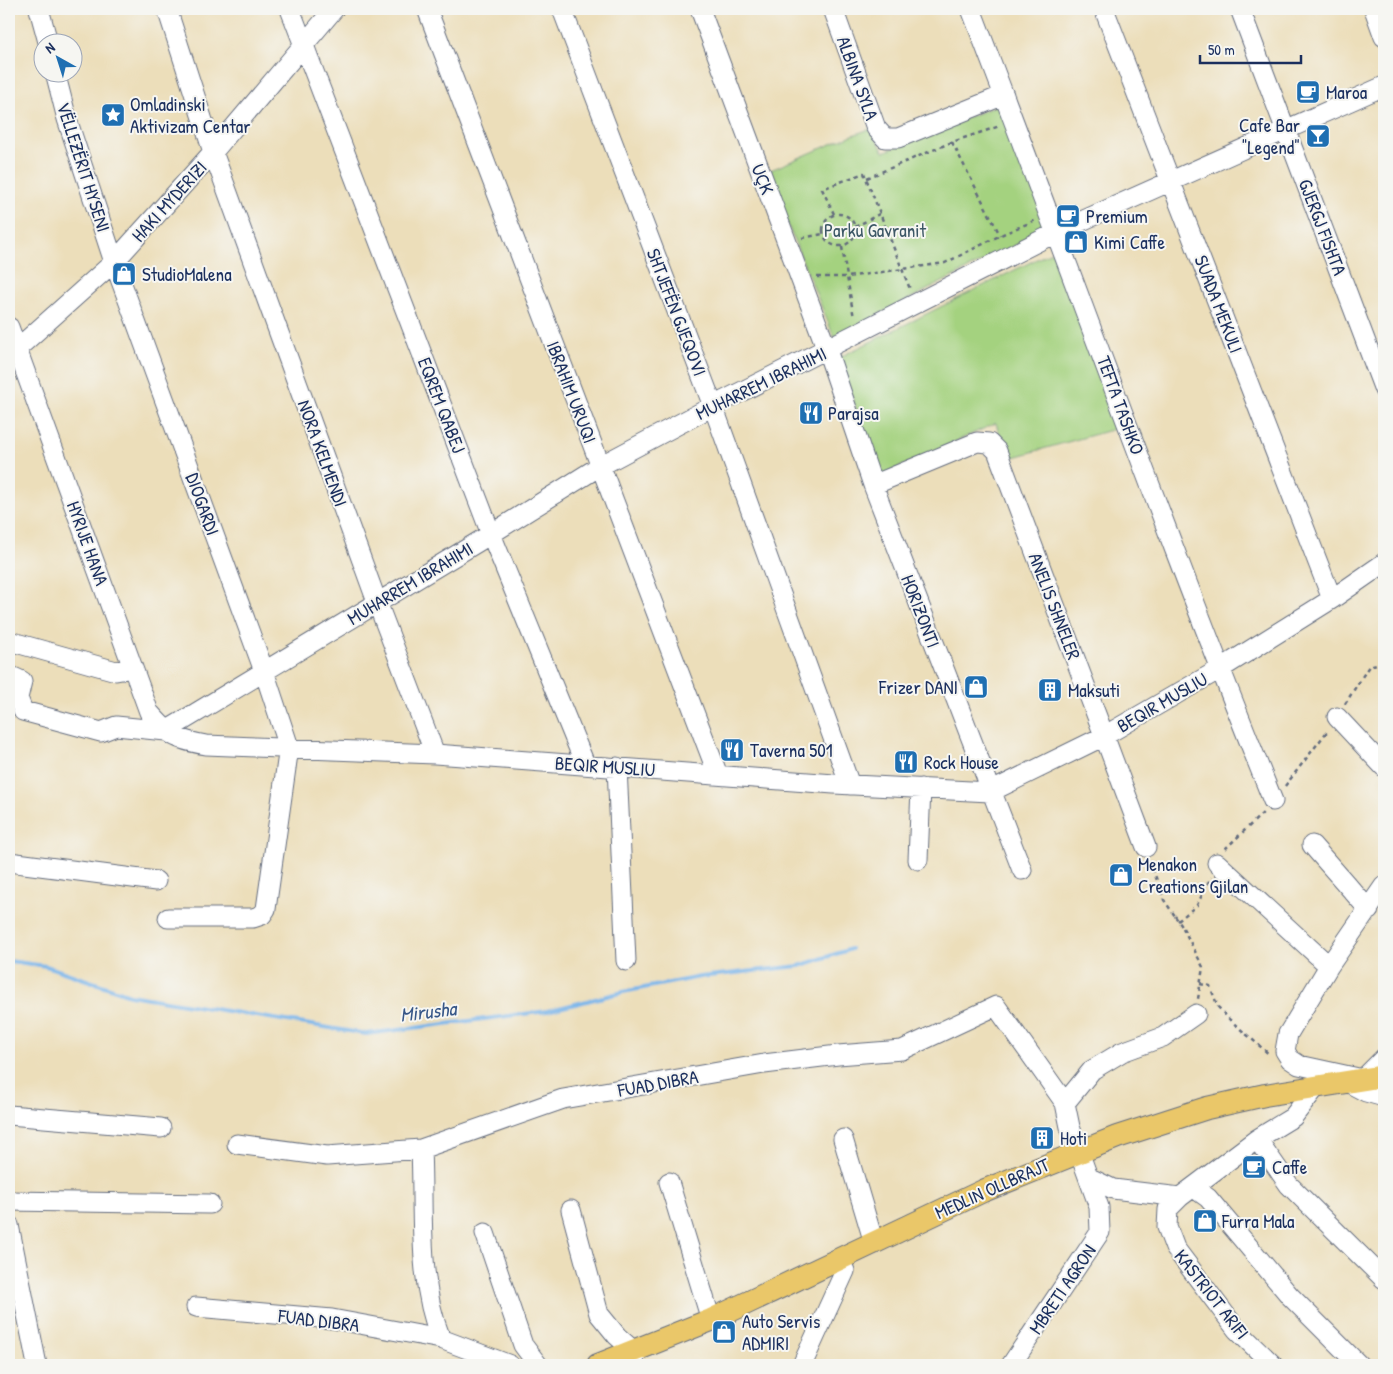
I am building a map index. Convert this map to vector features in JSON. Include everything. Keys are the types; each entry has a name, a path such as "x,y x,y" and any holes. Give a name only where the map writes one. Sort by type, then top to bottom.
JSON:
{"main road":[{"name":"MEDLIN OLLBRAJT","path":"598,1365 634,1359 711,1320 840,1261 982,1191 1079,1152 1207,1108 1370,1076"}],"street":[{"path":"39,9 45,32"},
{"name":"NORA KELMENDI","path":"167,9 180,56 214,152 377,602 435,754"},
{"name":"EQREM QABEJ","path":"290,9 491,534 585,764"},
{"name":"HAKI MYDERIZI","path":"13,353 114,262 214,152 334,9"},
{"name":"IBRAHIM URUQI","path":"428,9 718,775"},
{"name":"SHTJEFËN GJEQOVI","path":"562,9 713,406 850,785"},
{"name":"UÇK","path":"700,9 827,350"},
{"name":"ALBINA SYLA","path":"833,9 876,128 885,138 898,138 1004,95"},
{"name":"TEFTA TASHKO","path":"971,9 1057,232 1220,669 1273,801"},
{"name":"SUADA MEKULI","path":"1104,9 1332,599"},
{"name":"GJERGJ FISHTA","path":"1240,9 1384,390"},
{"path":"1374,9 1384,37"},
{"name":"VËLLEZËRIT HYSENI","path":"58,82 67,120 114,262"},
{"name":"MUHARREM IBRAHIMI","path":"166,731 600,466 713,406 1057,232 1384,86"},
{"name":"DIOGARDI","path":"114,262 264,671 289,747"},
{"name":"HYRIJE HANA","path":"9,327 13,353 149,712 166,731"},
{"name":"HORIZONTI","path":"827,350 873,485 990,792 1022,870"},
{"name":"ANELIS SHNELER","path":"873,485 977,442 989,443 997,450 1146,847"},
{"name":"BEQIR MUSLIU","path":"166,731 177,739 206,745 435,754 850,785 990,792 1104,736 1220,669 1332,599 1384,563"},
{"path":"9,641 116,671 133,668"},
{"path":"9,675 22,681 18,704 23,711 101,732 116,726 166,731"},
{"path":"1337,717 1384,767"},
{"path":"168,918 253,918 262,915 266,909 289,747"},
{"path":"617,767 626,961"},
{"path":"918,860 921,788"},
{"path":"1312,845 1368,910"},
{"path":"9,862 156,881"},
{"path":"1217,864 1329,966"},
{"path":"1370,1076 1299,1064 1290,1059 1285,1051 1288,1034 1329,966 1384,886"},
{"name":"FUAD DIBRA","path":"237,1144 327,1156 421,1149 563,1099 764,1064 902,1050 996,1006 1065,1103"},
{"path":"1065,1103 1092,1070 1122,1052 1163,1036 1196,1014"},
{"path":"1384,1058 1370,1076 1366,1092 1384,1097"},
{"name":"KASTRIOT ARIFI","path":"1273,1365 1237,1330 1175,1248 1167,1227 1168,1209 1187,1192 1257,1140 1293,1117 1316,1087"},
{"name":"MBRETI AGRON","path":"1011,1365 1100,1232 1099,1207 1070,1127 1065,1103"},
{"path":"9,1115 161,1128"},
{"path":"843,1139 874,1243"},
{"path":"1257,1140 1289,1185 1384,1279"},
{"path":"421,1149 423,1251 433,1319 441,1339"},
{"path":"1090,1178 1113,1188 1187,1192 1208,1198 1290,1296 1359,1365"},
{"path":"669,1182 711,1320"},
{"path":"9,1201 210,1204"},
{"path":"571,1210 599,1314 634,1359"},
{"path":"9,1225 37,1365"},
{"path":"485,1233 523,1345 538,1365"},
{"path":"802,1365 845,1271 840,1261"},
{"name":"FUAD DIBRA","path":"196,1307 332,1319 441,1339 510,1365"}],"path":[{"path":"866,178 952,142 1014,122"},
{"path":"952,142 1000,235"},
{"path":"834,214 822,189 864,174 916,304"},
{"path":"834,214 845,214 850,217 855,226 856,232 851,242 842,247 832,245 823,234 824,224 834,214"},
{"path":"855,226 880,214"},
{"path":"810,277 847,276 945,263 1000,235 1050,214"},
{"path":"794,239 823,234"},
{"path":"842,247 857,334"},
{"path":"1146,847 1164,900 1183,928 1203,967 1200,984 1210,986 1218,1007 1279,1063 1285,1051"}],"green space":[{"name":"Parku Gavranit","path":"1000,104 1049,228 834,337 766,172 870,129 884,152"},
{"path":"1055,250 1118,428 1007,459 996,423 880,476 838,358"}],"waterway":[{"name":"Mirusha","path":"9,961 46,966 130,995 366,1034 547,1011 623,992 700,977 799,966 851,949"}],"place":[{"name":"Maroa","path":"1308,92"},
{"name":"Omladinski Aktivizam Centar","path":"113,115"},
{"name":"Cafe Bar \"Legend\"","path":"1318,136"},
{"name":"Premium","path":"1068,216"},
{"name":"Kimi Caffe","path":"1076,242"},
{"name":"StudioMalena","path":"124,274"},
{"name":"Parajsa","path":"811,413"},
{"name":"Frizer DANI","path":"976,687"},
{"name":"Maksuti","path":"1050,690"},
{"name":"Taverna 501","path":"732,750"},
{"name":"Rock House","path":"906,762"},
{"name":"Menakon Creations Gjilan","path":"1121,875"},
{"name":"Hoti","path":"1042,1138"},
{"name":"Caffe","path":"1254,1167"},
{"name":"Furra Mala","path":"1205,1221"},
{"name":"Auto Servis ADMIRI","path":"724,1332"}]}
